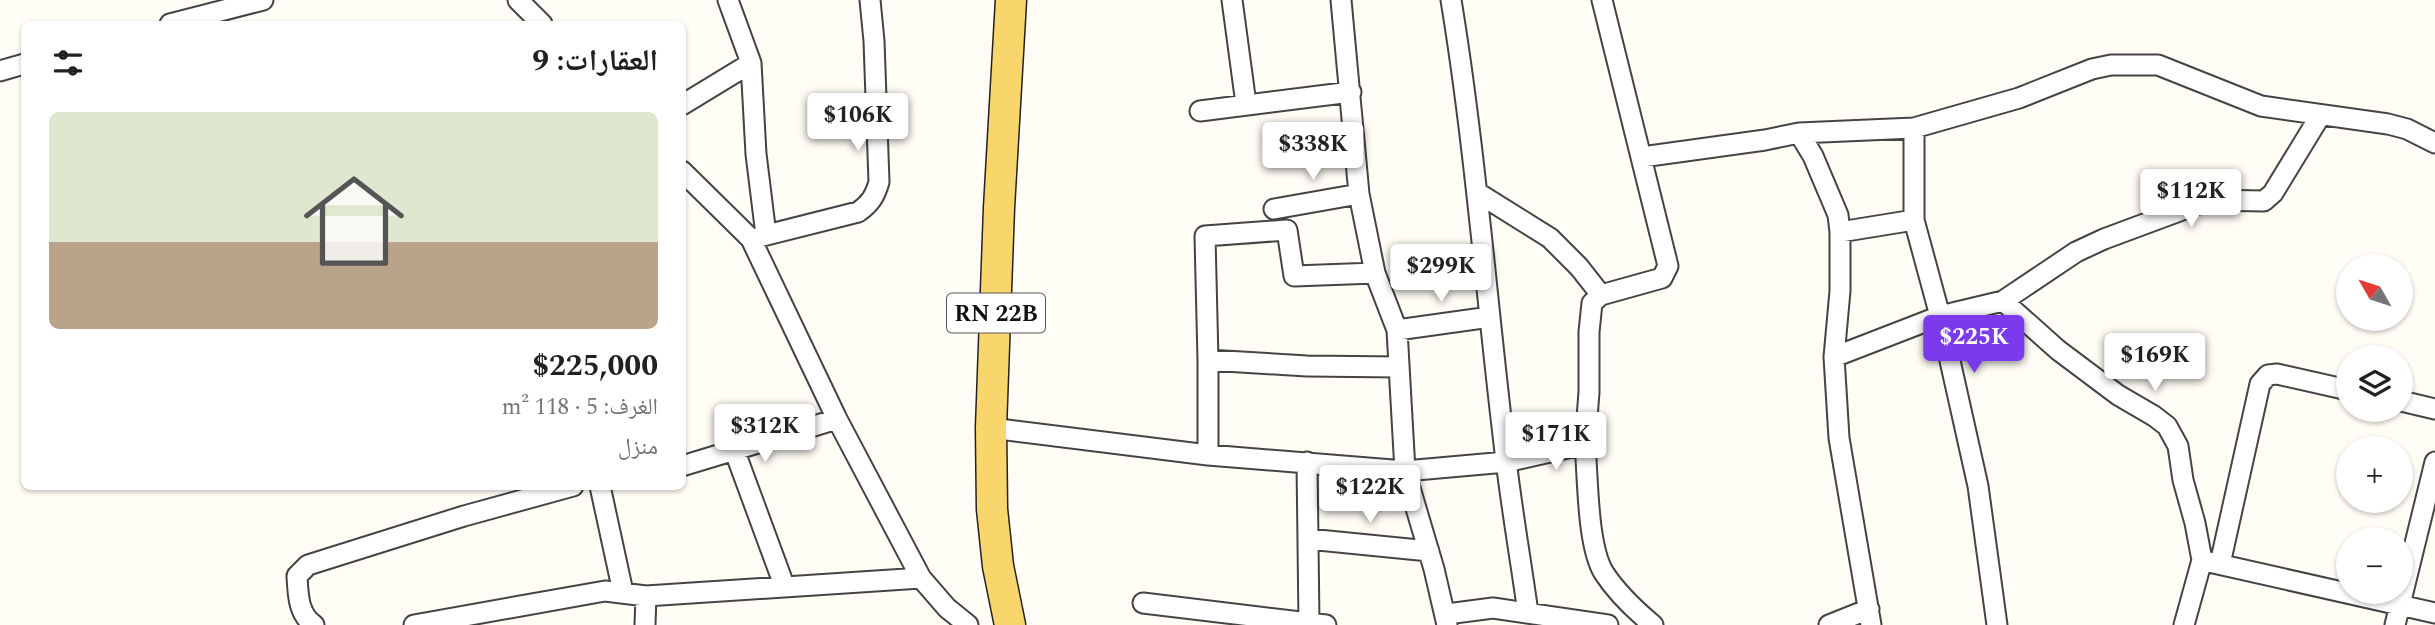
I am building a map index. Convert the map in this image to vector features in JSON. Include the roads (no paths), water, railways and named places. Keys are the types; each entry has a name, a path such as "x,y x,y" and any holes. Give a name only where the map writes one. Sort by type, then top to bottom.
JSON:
{"main road":[{"name":"RN 22B","path":"1010,625 998,566 992,509 990,428 1011,0"}],"street":[{"path":"182,21 263,0"},
{"path":"518,0 539,21"},
{"path":"728,0 751,63 759,237 837,419 921,578 947,608 968,625"},
{"path":"759,237 858,212 869,205 876,195 879,169 870,0"},
{"path":"1232,0 1246,103"},
{"path":"1341,0 1359,194 1375,274 1397,330 1405,471 1447,620 1493,608 1608,625"},
{"path":"1451,0 1460,46 1460,74 1478,192 1506,462 1528,613"},
{"path":"1602,0 1668,271 1662,278 1601,295 1591,307 1586,444 1596,555 1605,574 1635,610 1653,625"},
{"path":"686,103 751,63"},
{"path":"0,71 21,65"},
{"path":"1642,157 1799,133 1914,128 2019,98 2092,69 2122,65 2158,65 2261,106 2388,124 2407,129 2435,143"},
{"path":"1200,111 1246,103 1350,92"},
{"path":"1834,357 1940,316 1984,308 2003,301 2076,252 2209,200 2264,201 2273,193 2320,116"},
{"path":"1914,128 1914,220 1940,316 1978,486 1997,625"},
{"path":"1799,133 1826,183 1838,215 1840,291 1834,357 1839,438 1870,617 1829,625"},
{"path":"686,174 759,237"},
{"path":"1478,192 1550,238 1579,267 1601,295"},
{"path":"1274,209 1359,194"},
{"path":"1840,232 1914,220"},
{"path":"1208,455 1205,236 1287,230 1294,276 1375,274"},
{"path":"2003,301 2078,366 2167,426 2178,446 2183,481 2195,523 2211,562"},
{"path":"1397,330 1490,317"},
{"path":"1208,360 1307,366 1399,367"},
{"path":"2184,625 2197,582 2211,562 2260,384 2267,375 2277,374 2336,387"},
{"path":"2413,404 2435,409"},
{"path":"686,465 837,419"},
{"path":"990,428 1208,455 1405,471 1506,462 1586,444"},
{"path":"735,452 784,585"},
{"path":"1143,603 1305,623 1307,462"},
{"path":"2395,625 2435,462"},
{"path":"314,625 303,615 298,593 297,576 308,565 464,516 558,490"},
{"path":"601,490 623,592"},
{"path":"1308,539 1429,551"},
{"path":"2211,562 2435,613"},
{"path":"414,625 604,591 646,596 921,578"},
{"path":"645,625 646,596"}]}
